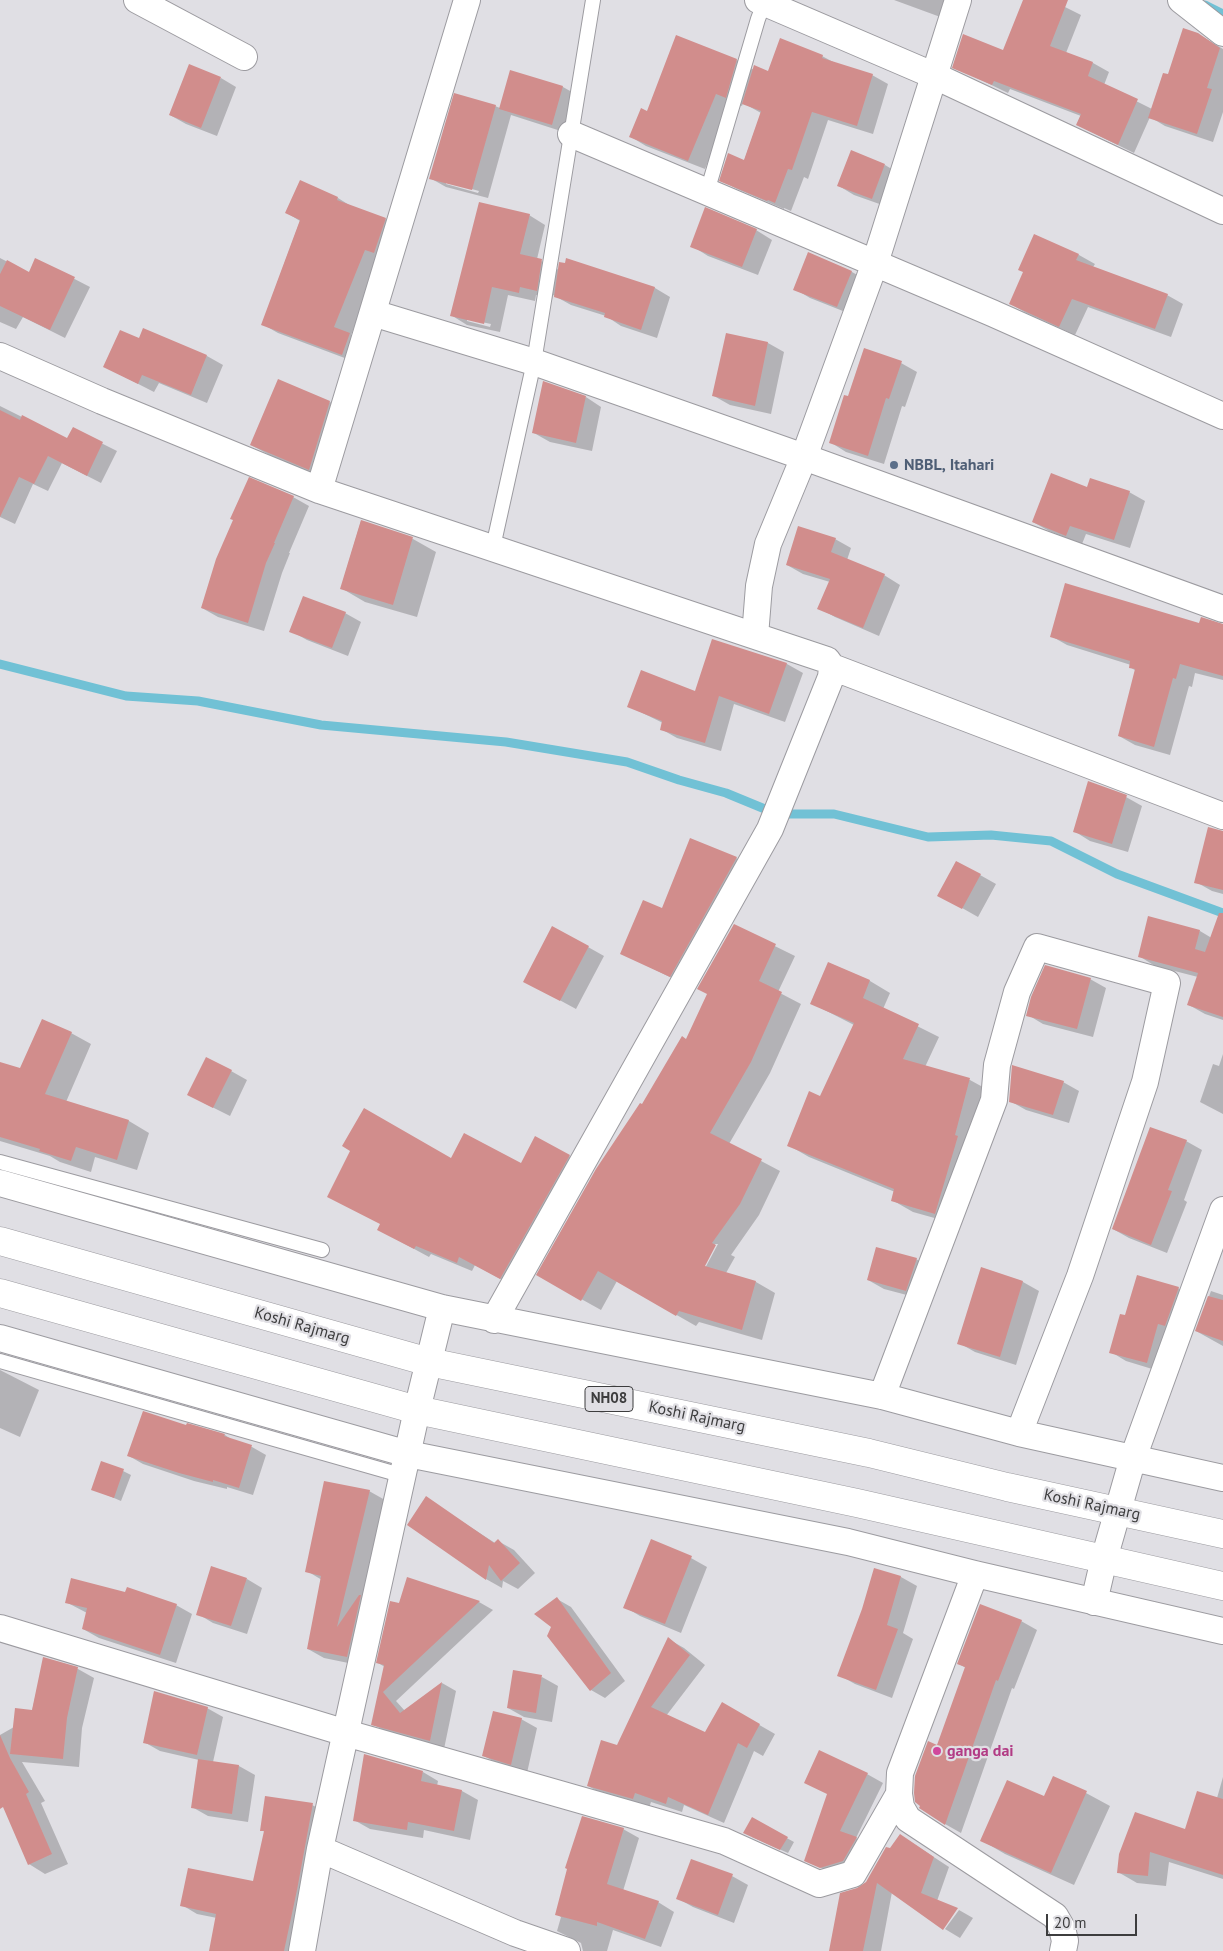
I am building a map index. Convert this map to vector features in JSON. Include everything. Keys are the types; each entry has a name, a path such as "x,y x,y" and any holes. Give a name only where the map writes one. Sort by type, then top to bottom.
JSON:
{"main road":[{"name":"Koshi Rajmarg","path":"0,1241 428,1362 869,1453 1006,1487 1223,1534"},
{"path":"0,1293 417,1410 847,1501 1223,1586"}],"street":[{"path":"136,0 244,57"},
{"path":"319,490 467,0"},
{"path":"755,636 759,586 768,544 804,457 875,263 958,0"},
{"path":"1180,0 1223,33"},
{"path":"761,1 935,76 1223,210"},
{"path":"571,134 875,263 1223,416"},
{"path":"373,313 534,362 804,457 1223,609"},
{"path":"0,356 102,401 319,490 827,660 832,668 831,677 770,829 494,1320"},
{"path":"832,668 1223,816"},
{"path":"882,1396 994,1100 997,1065 1017,992 1037,947 1167,983 1145,1082 1080,1276 1019,1433"},
{"path":"0,1183 442,1308 494,1320 882,1396 1019,1433 1223,1478"},
{"path":"1094,1602 1104,1559 1133,1458 1223,1210"},
{"path":"302,1951 320,1849 417,1410 442,1308"},
{"path":"0,1338 406,1465 848,1542 974,1574 1223,1631"},
{"path":"974,1574 900,1773 899,1794 901,1806 908,1819 1054,1916 1062,1928 1065,1940 1063,1951"},
{"path":"0,1628 346,1733 724,1841 819,1884 853,1874 899,1794"},
{"path":"320,1849 515,1933 567,1951"}],"lane":[{"path":"493,547 534,362 593,0"},
{"path":"707,192 758,19 761,1"},
{"path":"0,1162 322,1250"},
{"path":"0,1361 406,1465"}],"building":[{"path":"1023,0 1068,0 1050,46 1093,62 1088,76 1138,99 1118,145 1076,125 1081,114 994,81 992,85 952,68 963,34 1003,50"},
{"path":"1183,28 1198,33 1220,48 1207,88 1212,89 1197,134 1148,118 1163,73 1168,74"},
{"path":"676,35 737,59 726,98 716,94 688,161 629,137 641,108 647,111"},
{"path":"780,38 823,55 822,58 873,74 857,126 812,112 792,170 788,169 775,203 719,181 728,153 744,160 761,111 742,104 754,65 768,71"},
{"path":"189,64 221,77 201,128 169,115"},
{"path":"510,70 563,86 552,125 499,109"},
{"path":"454,93 496,105 472,190 429,179"},
{"path":"851,150 885,164 872,199 837,186"},
{"path":"300,180 338,197 337,200 386,218 374,253 365,250 334,327 350,333 342,355 261,325 300,220 285,213"},
{"path":"479,202 530,214 520,254 542,259 537,291 520,287 519,293 492,287 484,324 450,316"},
{"path":"705,207 757,229 742,267 690,247"},
{"path":"1034,234 1079,254 1076,260 1168,294 1155,329 1072,299 1059,327 1009,304 1023,272 1018,270"},
{"path":"808,252 852,271 837,307 793,290"},
{"path":"35,258 75,277 50,330 0,306 0,274 7,260 29,272"},
{"path":"566,258 655,287 641,330 604,317 605,313 554,297 559,262 565,263"},
{"path":"143,328 207,355 191,395 142,375 138,384 103,367 120,330 139,338"},
{"path":"726,333 768,342 755,406 712,396"},
{"path":"864,348 902,361 889,399 886,398 868,456 829,443 844,395 848,396"},
{"path":"278,379 330,401 309,470 250,445"},
{"path":"543,381 586,396 576,443 532,433"},
{"path":"0,410 20,420 22,415 67,438 73,427 103,442 87,476 48,456 34,484 19,477 0,517"},
{"path":"1051,473 1087,487 1090,478 1130,491 1114,540 1070,526 1066,536 1032,522"},
{"path":"249,477 294,496 266,563 248,623 201,608 216,559 233,520 230,519"},
{"path":"361,520 413,537 393,605 340,589"},
{"path":"798,526 836,538 831,552 885,574 863,628 817,609 830,579 786,565"},
{"path":"1065,583 1199,623 1201,617 1223,624 1223,676 1180,664 1176,679 1173,678 1154,747 1118,736 1135,669 1129,668 1130,661 1050,637"},
{"path":"303,596 346,612 332,648 289,632"},
{"path":"712,639 787,663 769,714 719,696 705,743 660,730 662,721 627,707 641,670 695,691"},
{"path":"1088,781 1127,795 1112,844 1073,832"},
{"path":"1208,827 1223,831 1223,890 1194,883"},
{"path":"690,838 737,857 670,977 620,954 643,900 662,908"},
{"path":"956,861 981,874 962,909 937,896"},
{"path":"1219,913 1223,913 1223,1017 1187,1005 1198,973 1138,957 1148,916 1200,930 1195,949 1205,952"},
{"path":"734,924 776,944 759,981 782,992 751,1062 710,1133 762,1159 740,1204 712,1243 716,1245 705,1266 756,1281 742,1330 679,1311 676,1316 598,1271 581,1301 536,1275 596,1169 640,1103 642,1104 682,1036 686,1039 707,994 697,989"},
{"path":"552,926 589,946 560,1001 523,982"},
{"path":"828,962 870,980 863,998 919,1024 903,1059 970,1078 955,1135 958,1136 935,1214 891,1201 894,1189 787,1146 809,1091 820,1096 854,1023 810,1004"},
{"path":"1045,965 1091,978 1077,1029 1026,1016 1031,997"},
{"path":"42,1019 72,1032 45,1094 129,1120 117,1160 76,1147 71,1161 0,1137 0,1062 20,1068"},
{"path":"206,1057 232,1070 213,1108 187,1095"},
{"path":"1012,1065 1064,1081 1053,1115 1009,1102"},
{"path":"364,1108 451,1158 464,1133 521,1163 535,1136 570,1155 500,1279 459,1257 457,1263 416,1246 414,1249 377,1230 380,1224 327,1197 350,1151 342,1146"},
{"path":"1150,1127 1187,1140 1168,1190 1172,1191 1151,1245 1112,1229"},
{"path":"876,1247 917,1258 906,1291 867,1280"},
{"path":"981,1267 1023,1281 1000,1357 957,1344"},
{"path":"1137,1275 1179,1287 1165,1326 1158,1324 1147,1363 1109,1353 1120,1314 1125,1315"},
{"path":"1208,1296 1223,1300 1223,1341 1195,1331"},
{"path":"143,1411 186,1425 187,1423 225,1434 224,1436 252,1445 239,1488 179,1473 127,1456"},
{"path":"101,1461 124,1469 114,1498 91,1490"},
{"path":"324,1481 370,1490 337,1627 359,1595 361,1595 347,1657 307,1649 321,1576 305,1572"},
{"path":"426,1496 494,1543 498,1539 520,1563 501,1581 489,1565 486,1580 407,1525"},
{"path":"651,1539 692,1556 665,1624 623,1608"},
{"path":"211,1566 247,1578 231,1626 196,1615"},
{"path":"874,1568 901,1576 887,1625 898,1629 876,1690 837,1676 862,1609"},
{"path":"407,1577 480,1601 383,1692 400,1713 442,1682 430,1741 371,1725 384,1665 376,1663 390,1601 399,1603"},
{"path":"71,1578 125,1592 127,1587 177,1604 160,1655 82,1629 87,1608 65,1603"},
{"path":"557,1597 611,1673 590,1691 547,1636 551,1627 534,1614"},
{"path":"980,1604 1022,1620 998,1681 996,1680 945,1825 919,1808 920,1806 915,1802 915,1776 928,1741 937,1745 965,1667 957,1664"},
{"path":"668,1637 690,1655 651,1707 705,1732 722,1702 760,1724 747,1748 738,1743 708,1815 668,1797 666,1804 635,1793 633,1799 587,1786 601,1740 617,1745"},
{"path":"43,1657 78,1667 67,1718 63,1759 10,1754 15,1708 32,1710"},
{"path":"513,1670 542,1675 536,1713 507,1708"},
{"path":"154,1691 208,1707 197,1755 143,1743"},
{"path":"493,1711 522,1718 511,1765 482,1756"},
{"path":"0,1735 10,1758 29,1792 26,1794 52,1854 28,1865 3,1807 0,1809"},
{"path":"819,1750 868,1773 840,1831 857,1837 843,1861 820,1868 804,1861 827,1794 804,1783"},
{"path":"364,1754 423,1771 421,1781 462,1790 454,1831 408,1822 407,1830 353,1821"},
{"path":"198,1759 239,1765 232,1814 191,1808"},
{"path":"1053,1776 1087,1791 1051,1873 980,1841 1007,1780 1044,1796"},
{"path":"1197,1791 1223,1799 1223,1875 1150,1852 1148,1876 1117,1873 1119,1854 1135,1812 1185,1829"},
{"path":"265,1796 313,1803 284,1951 209,1951 216,1914 180,1906 188,1868 253,1881 264,1831 260,1831"},
{"path":"582,1816 624,1828 607,1884 659,1901 645,1939 597,1922 597,1926 555,1915 567,1869 565,1868"},
{"path":"752,1817 788,1837 780,1850 743,1833"},
{"path":"900,1834 934,1857 921,1893 958,1908 943,1930 877,1883 863,1951 829,1951 840,1893 857,1888 866,1882 886,1847 890,1848"},
{"path":"691,1859 733,1874 718,1915 676,1899"}],"waterway":[{"path":"1205,5 1223,14"},
{"path":"0,664 126,696 198,701 321,725 506,742 627,762 679,780 726,793 777,814 834,814 928,837 991,835 1051,841 1117,874 1223,913"}],"place":[{"name":"NBBL, Itahari","path":"894,465"},
{"name":"ganga dai","path":"937,1751"}]}
